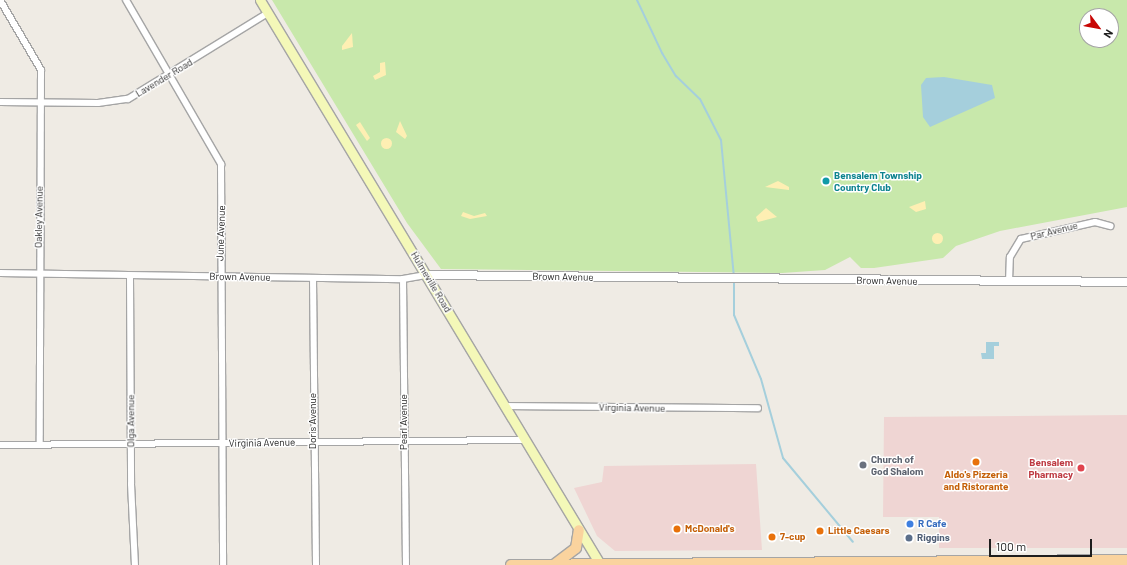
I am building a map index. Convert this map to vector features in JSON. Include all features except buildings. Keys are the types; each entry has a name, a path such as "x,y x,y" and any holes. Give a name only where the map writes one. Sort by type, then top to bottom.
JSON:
{"main road":[{"name":"Hulmeville Road","path":"260,0 600,565"},
{"path":"554,564 574,552 579,542 579,530"},
{"path":"511,565 985,563 1127,560"}],"street":[{"name":"Oakley Avenue","path":"0,0 39,65 41,102 38,274 40,444"},
{"name":"June Avenue","path":"126,0 221,164 220,277 223,444 223,565"},
{"name":"Lavender Road","path":"0,102 119,101 170,74 268,13"},
{"name":"Par Avenue","path":"1009,282 1010,257 1021,239 1095,222 1110,226"},
{"name":"Brown Avenue","path":"0,274 403,280 426,275 1127,282"},
{"name":"Olga Avenue","path":"130,276 135,565"},
{"name":"Doris Avenue","path":"313,278 313,443 316,565"},
{"name":"Pearl Avenue","path":"403,280 406,565"},
{"name":"Virginia Avenue","path":"505,406 758,408"},
{"name":"Virginia Avenue","path":"0,445 524,440"}],"shaded area":[{"path":"1127,415 1127,548 939,548 939,517 883,517 884,417"},
{"path":"756,464 762,550 615,551 597,536 574,488 602,482 604,466"}],"green space":[{"path":"272,0 1127,0 1127,207 1000,231 956,246 943,258 874,268 861,268 850,257 825,270 782,273 441,269 407,223"}],"sand":[{"path":"352,33 353,47 342,50 342,46"},
{"path":"385,62 386,75 375,80 373,76 380,72 380,63"},
{"path":"400,121 407,136 405,139 396,132"},
{"path":"360,122 370,138 367,141 356,125"},
{"path":"386,137 390,139 392,143 390,147 386,149 382,147 380,143 382,139"},
{"path":"778,181 789,187 789,190 765,187"},
{"path":"925,201 926,209 916,212 909,207"},
{"path":"766,208 777,217 758,222 756,217"},
{"path":"463,212 474,216 485,213 487,216 470,219 461,216"},
{"path":"937,232 941,234 943,238 941,242 937,244 933,242 931,238 933,234"}],"water":[{"path":"944,77 992,85 995,98 930,127 923,117 921,85 926,78"},
{"path":"986,342 999,342 999,346 994,346 994,359 982,359 981,353 986,353"}],"waterway":[{"path":"637,0 662,53 676,76 700,99 721,140 734,277"},
{"path":"734,281 734,315 761,379 783,458 853,542"}],"place":[{"name":"Bensalem Township Country Club","path":"826,181"},
{"name":"Aldo's Pizzeria and Ristorante","path":"976,462"},
{"name":"Church of God Shalom","path":"863,465"},
{"name":"Bensalem Pharmacy","path":"1081,468"},
{"name":"R Cafe","path":"910,524"},
{"name":"McDonald's","path":"677,529"},
{"name":"Little Caesars","path":"820,531"},
{"name":"7-cup","path":"772,537"},
{"name":"Riggins","path":"909,538"}]}
